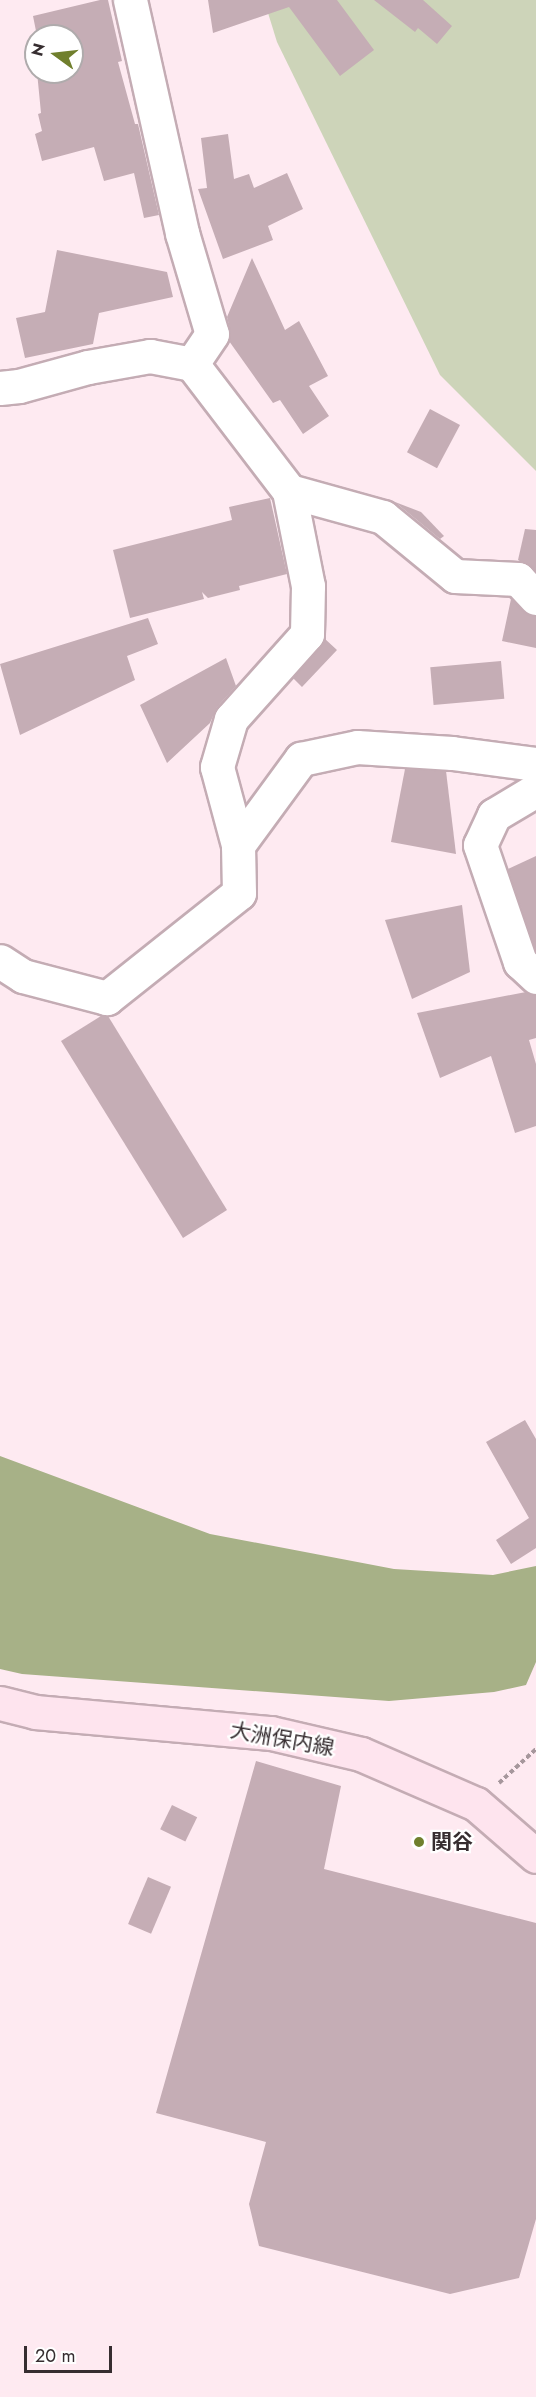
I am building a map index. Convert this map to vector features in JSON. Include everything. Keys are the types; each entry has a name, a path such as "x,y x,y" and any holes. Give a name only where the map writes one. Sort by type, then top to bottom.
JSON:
{"main road":[{"name":"大洲保内線","path":"0,1703 35,1712 271,1733 361,1754 476,1804 536,1856"}],"street":[{"path":"130,0 182,233 212,334 192,364"},
{"path":"0,388 19,386 88,367 150,356 192,364 289,491 308,586 307,634 231,719 217,767 238,844 239,893 107,998 23,976 0,961"},
{"path":"289,491 382,517 455,576 518,579 536,598"},
{"path":"238,844 301,759 357,747 452,753 536,764"},
{"path":"536,790 494,815 480,845 520,962 536,977"}],"path":[{"path":"476,1804 536,1749"}],"shaded area":[{"path":"264,0 536,0 536,471 440,375 277,42"},
{"path":"0,1456 210,1534 394,1569 493,1575 536,1566 536,1662 526,1685 494,1692 389,1701 22,1674 0,1669"}],"building":[{"path":"108,0 122,61 118,62 135,124 138,124 159,215 144,218 134,173 104,181 94,147 42,161 35,134 42,131 38,114 41,113 38,84 84,84 84,24 35,24 33,16"},
{"path":"208,0 337,0 374,50 340,76 289,7 213,33"},
{"path":"374,0 423,0 452,26 437,44 418,28 415,32"},
{"path":"228,134 234,179 249,174 254,188 287,173 303,209 268,226 273,240 223,259 198,189 207,188 201,138"},
{"path":"57,250 167,272 173,297 99,313 93,344 25,358 16,318 45,312"},
{"path":"252,258 285,330 299,321 328,376 309,386 329,416 303,434 280,400 273,403 229,341 230,329 227,317"},
{"path":"430,409 460,425 437,468 407,452"},
{"path":"270,498 287,574 239,586 240,590 208,598 202,592 204,599 130,618 113,550 232,520 229,507"},
{"path":"395,502 421,512 444,536 440,539"},
{"path":"525,529 536,530 536,571 518,560"},
{"path":"511,599 523,611 536,616 536,648 502,641"},
{"path":"148,618 158,644 127,656 135,680 20,735 0,664"},
{"path":"324,638 337,650 302,687 293,678 321,646"},
{"path":"226,658 236,686 217,707 210,723 167,763 140,705"},
{"path":"501,661 504,699 434,705 430,667"},
{"path":"405,769 446,771 456,854 391,842"},
{"path":"536,856 536,951 508,869"},
{"path":"462,905 470,972 412,999 385,920"},
{"path":"526,992 536,995 536,1038 529,1040 536,1064 536,1126 515,1133 491,1056 440,1078 417,1013"},
{"path":"101,1016 108,1016 227,1210 183,1238 61,1041"},
{"path":"525,1420 536,1439 536,1548 511,1564 496,1540 529,1518 486,1442"},
{"path":"256,1761 341,1786 324,1869 536,1923 536,2219 519,2278 450,2294 259,2246 249,2204 266,2142 156,2113"},
{"path":"172,1805 197,1817 185,1842 160,1829"},
{"path":"148,1877 171,1887 151,1934 128,1924"}],"place":[{"name":"関谷","path":"419,1842"}]}
